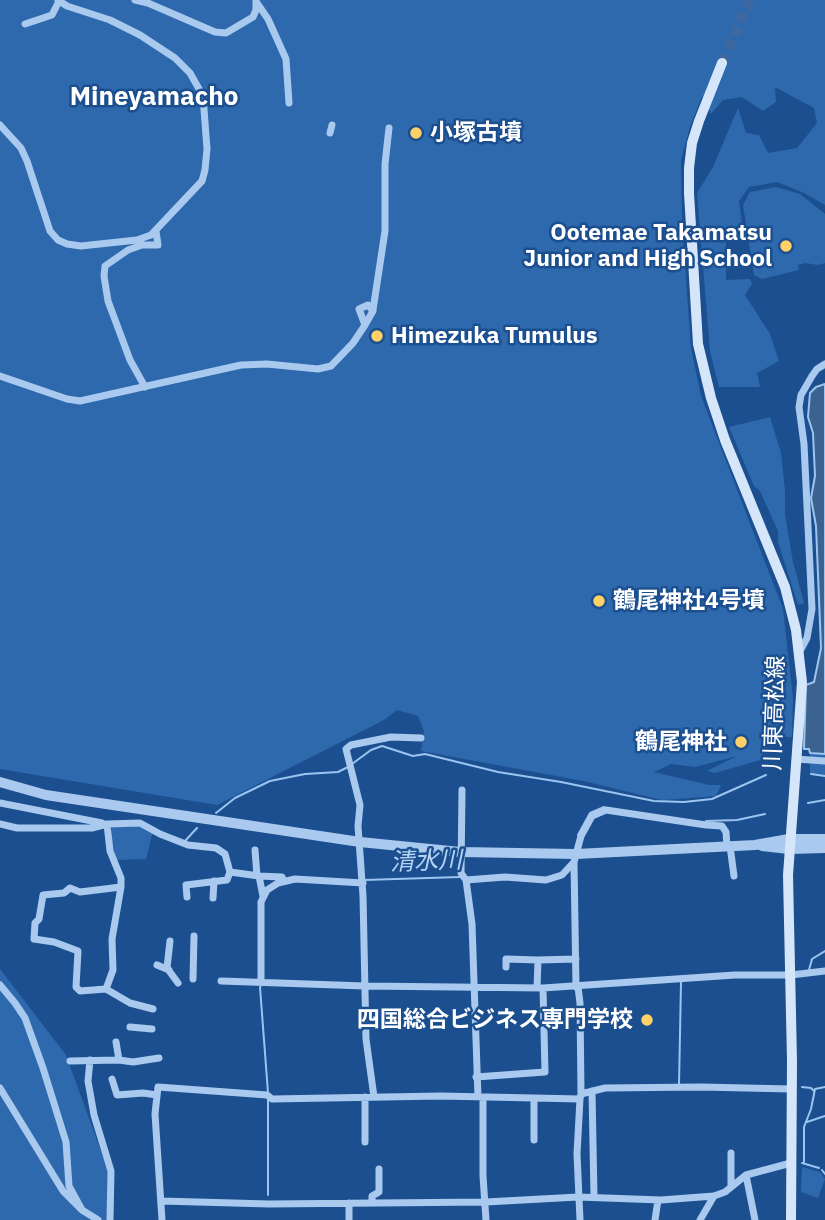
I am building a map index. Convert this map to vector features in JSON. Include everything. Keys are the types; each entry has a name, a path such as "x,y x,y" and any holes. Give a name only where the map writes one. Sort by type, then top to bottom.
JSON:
{"main road":[{"name":"川東高松線","path":"722,63 699,121 689,168 698,344 711,398 725,440 785,587 800,650 802,682 789,844 791,1220"}],"street":[{"path":"0,125 21,148 50,231 58,240 67,244 81,246 137,240 156,231 202,181 205,173 207,149 203,96 190,73 175,58 110,20 67,6 58,0 52,15 25,24"},
{"path":"135,0 215,32 226,33 253,17 256,1"},
{"path":"256,1 286,59 289,103"},
{"path":"0,376 80,401 241,365 267,364 318,369 331,366 347,351 373,311 385,231 385,164 389,128"},
{"path":"145,387 108,301 103,276 105,266 128,250 142,245 158,244 156,231"},
{"path":"365,325 359,309 368,304 373,311"},
{"path":"800,650 807,638 812,610 804,444 799,407 801,395 812,376 825,364"},
{"path":"365,1142 370,1097 358,826 360,805 346,750 351,745 391,737 422,738"},
{"path":"796,759 825,761"},
{"path":"0,782 46,795 360,842 460,852 575,858 789,844 825,839"},
{"path":"462,790 460,852 475,987 476,1077 480,1097 486,1220"},
{"path":"0,803 105,824 140,823 188,845 216,848 227,858 230,872 227,880 186,885 187,897"},
{"path":"580,1220 577,1154 581,1096 580,1003 576,959 575,858 585,825 592,816 606,810 722,826 726,832 734,876"},
{"path":"0,824 17,828 92,828 105,824"},
{"path":"105,824 110,851 121,878 112,939 113,970 106,989"},
{"path":"789,844 825,848"},
{"path":"255,850 261,895 261,983"},
{"path":"464,877 546,880 562,875 575,858"},
{"path":"230,872 283,879 362,880"},
{"path":"261,895 283,879"},
{"path":"213,898 214,881"},
{"path":"121,887 80,892 70,888 64,893 43,895 39,919 35,923 34,939 54,942 78,951 76,987 80,991 106,989 130,1003 153,1009"},
{"path":"193,979 194,936"},
{"path":"169,970 170,941"},
{"path":"506,967 506,959 576,959"},
{"path":"476,1077 545,1072 538,960"},
{"path":"157,965 169,970 178,983"},
{"path":"221,981 540,988 825,971"},
{"path":"0,985 25,1018 66,1142 69,1186 82,1210"},
{"path":"130,1027 152,1029"},
{"path":"117,1042 118,1060"},
{"path":"70,1060 133,1062 159,1058"},
{"path":"90,1060 88,1081 94,1115 111,1171 110,1220"},
{"path":"112,1079 117,1095 157,1095"},
{"path":"0,1083 6,1098"},
{"path":"162,1220 155,1114 158,1087 267,1095 272,1099 534,1099 581,1096 606,1088 791,1089"},
{"path":"0,1088 63,1191 82,1210 98,1220"},
{"path":"592,1091 594,1197"},
{"path":"534,1099 534,1140"},
{"path":"731,1153 731,1186"},
{"path":"161,1201 486,1202 578,1197 658,1200 714,1196 725,1192 746,1175 791,1163"},
{"path":"372,1203 372,1196 379,1192 379,1170"},
{"path":"746,1175 755,1220"},
{"path":"700,1220 714,1196"},
{"path":"655,1220 658,1200"},
{"path":"349,1203 349,1220"}],"shaded area":[{"path":"0,0 825,0 825,205 777,182 749,187 739,201 744,238 726,241 726,280 750,279 752,284 745,295 770,334 779,361 757,373 760,387 719,387 710,351 697,193 713,167 738,108 746,133 759,135 768,153 797,148 817,123 814,108 775,87 776,102 763,111 742,97 723,100 711,114 702,96 681,160 682,224 691,348 701,396 783,609 793,698 792,737 784,737 776,746 768,744 760,760 715,773 707,771 737,756 695,767 671,764 654,772 709,785 721,785 716,796 662,800 583,781 421,751 424,731 418,716 397,710 384,720 217,805 0,769"},
{"path":"776,187 800,194 825,214 825,263 805,263 798,265 799,270 762,279 754,275 743,205 750,192"},
{"path":"825,384 825,754 810,753 809,749 804,749 806,685 814,682 821,648 816,526 811,498 815,476 813,433 808,417 810,393"},
{"path":"770,417 781,453 785,515 804,603 798,605 778,542 778,531 760,491 754,486 729,427"},
{"path":"810,753 825,754 825,775 810,774"},
{"path":"134,824 153,831 146,859 115,860 112,825"},
{"path":"0,969 66,1055 110,1176 109,1220 0,1220"},
{"path":"802,1167 820,1172 825,1179 818,1198 801,1192"}],"waterway":[{"path":"352,764 371,750 382,746 413,756 425,754 498,772 654,801 684,802 712,799 766,775"},
{"path":"216,813 235,798 270,781 305,774 338,772 348,767"},
{"path":"811,774 825,776"},
{"name":"清水川","path":"808,803 825,800"},
{"name":"清水川","path":"578,835 590,813 604,807"},
{"name":"清水川","path":"706,821 737,820 765,814"},
{"path":"185,841 197,828"},
{"name":"清水川","path":"364,880 460,877"},
{"path":"809,970 812,959 825,951"},
{"path":"679,1085 681,982"},
{"path":"260,987 268,1093"},
{"path":"802,1087 814,1091"},
{"path":"804,1162 804,1127 815,1089 825,1087"},
{"path":"268,1098 268,1195"},
{"path":"807,1122 825,1116"},
{"path":"802,1163 819,1168"},
{"path":"822,1170 825,1174"}],"tunnel":[{"path":"722,63 750,0"}],"place":[{"name":"小塚古墳","path":"416,133"},
{"name":"Ootemae Takamatsu Junior and High School","path":"786,246"},
{"name":"Himezuka Tumulus","path":"377,336"},
{"name":"鶴尾神社4号墳","path":"599,601"},
{"name":"鶴尾神社","path":"741,742"},
{"name":"四国総合ビジネス専門学校","path":"647,1020"}],"district":[{"name":"Mineyamacho","path":"154,97"}]}
